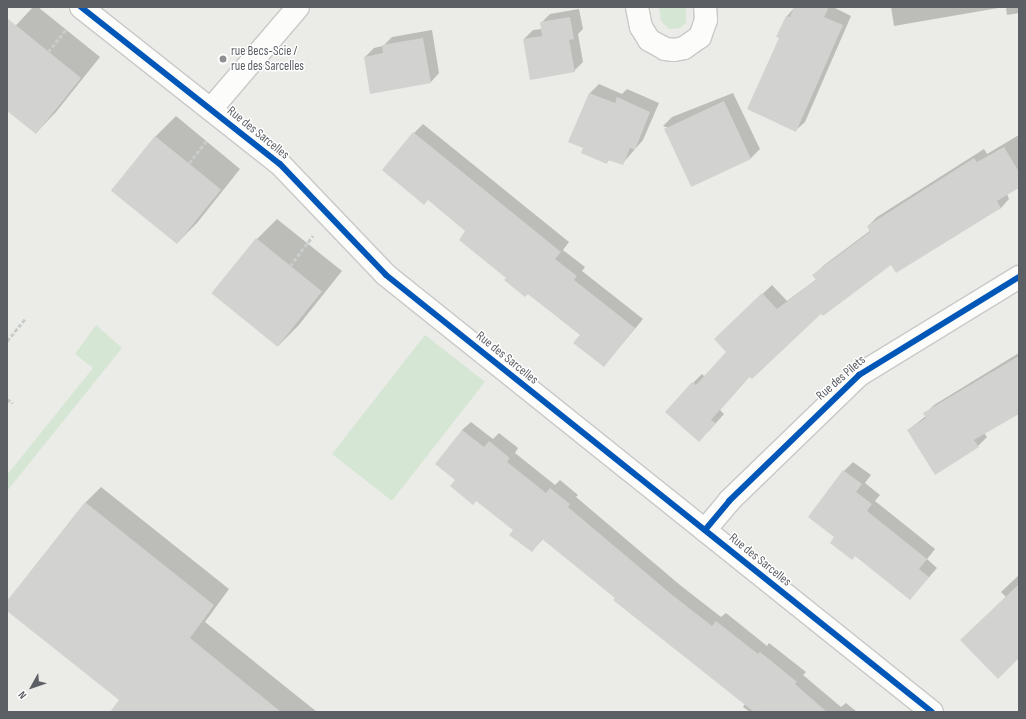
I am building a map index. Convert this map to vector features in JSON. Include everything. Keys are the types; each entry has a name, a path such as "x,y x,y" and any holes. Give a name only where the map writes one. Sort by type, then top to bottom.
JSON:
{"street":[{"path":"211,109 298,7"},
{"path":"637,7 641,27 649,40 665,49 674,50 684,48 700,37 705,24 705,7"},
{"name":"Rue des Sarcelles","path":"76,15 211,109 280,164 386,276 932,712"},
{"name":"Rue des Pilets","path":"705,530 730,501 859,375 1019,277"}],"path":[{"path":"48,52 76,15"},
{"path":"189,163 210,136"},
{"path":"290,266 315,233"},
{"path":"7,341 25,319"},
{"path":"7,399 13,403"}],"green space":[{"path":"659,7 686,7 686,23 680,28 669,29 661,21"},
{"path":"96,325 122,348 7,491 7,475 93,368 75,354"},
{"path":"425,335 485,382 392,501 332,454"}],"building":[{"path":"794,7 829,7 824,17 843,25 796,132 747,109 779,38 776,37 786,16 790,17"},
{"path":"570,17 574,39 569,40 575,72 530,80 523,39 542,36 540,22"},
{"path":"7,18 81,78 36,134 7,111"},
{"path":"423,38 431,83 370,94 364,57 383,53 382,45"},
{"path":"589,93 615,103 617,97 650,112 635,150 630,148 623,165 608,160 607,164 581,153 583,148 568,142"},
{"path":"724,101 751,159 691,187 664,129"},
{"path":"413,132 561,252 555,259 577,276 574,280 635,328 604,367 573,343 580,335 528,294 525,297 504,280 506,278 459,240 465,231 428,200 424,205 382,170"},
{"path":"155,136 221,189 177,244 111,190"},
{"path":"1004,147 1019,172 1019,188 997,201 1001,208 896,273 891,265 823,316 821,314 752,379 749,377 711,420 716,423 699,442 665,412 692,382 696,385 726,352 714,339 762,293 777,309 816,280 812,275 870,232 867,226 974,158 977,162"},
{"path":"256,238 322,291 277,347 211,293"},
{"path":"1019,356 1019,414 974,440 979,447 935,475 907,430 926,418 923,413"},
{"path":"462,430 484,447 489,441 510,458 507,462 546,493 550,488 570,504 568,507 671,594 712,626 716,621 758,654 760,652 797,682 795,684 827,712 754,712 613,600 615,598 542,539 532,552 509,535 513,530 476,501 473,505 450,486 455,480 435,464"},
{"path":"843,470 862,484 856,492 872,504 867,511 927,559 919,569 929,577 910,600 855,556 852,560 830,543 834,537 808,517"},
{"path":"85,502 214,605 190,638 281,712 110,712 119,700 7,611 7,601"},
{"path":"1019,584 1019,658 998,679 960,640"}],"cycle path":[{"path":"81,7 280,164 386,275 932,712"},
{"path":"705,530 729,501 859,375 1019,277"}],"place":[{"name":"rue Becs-Scie / rue des Sarcelles","path":"223,59"}]}
